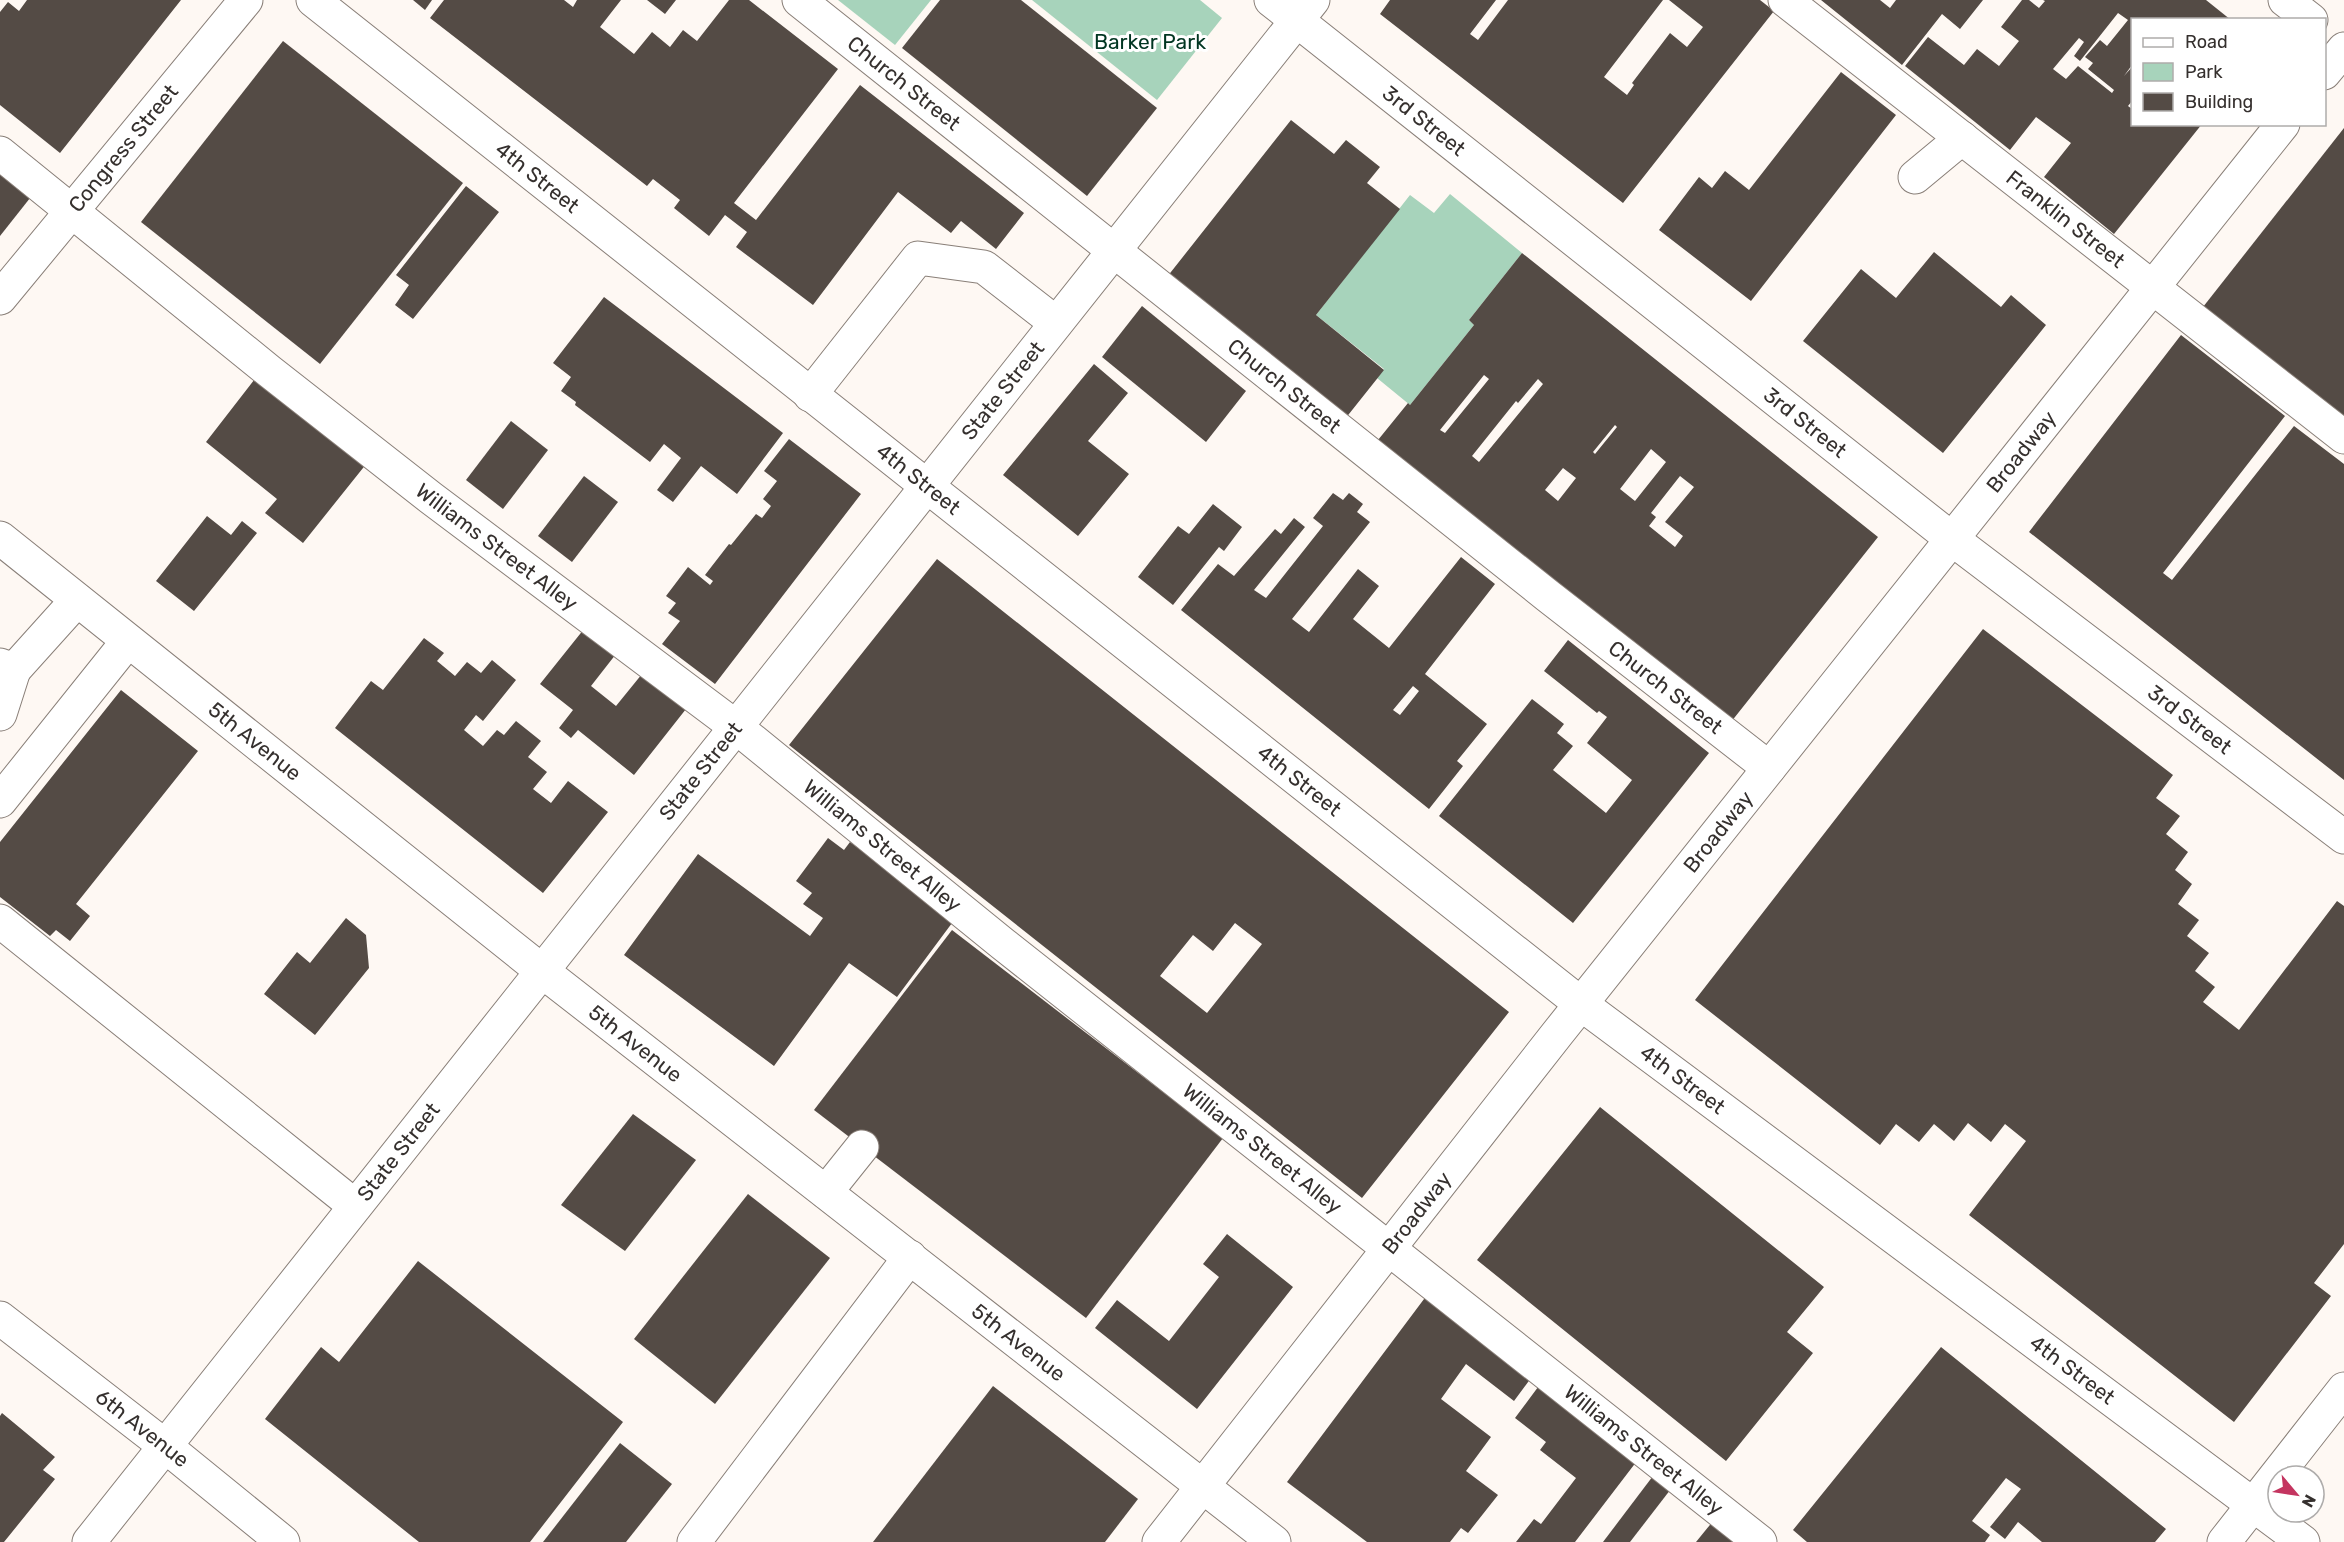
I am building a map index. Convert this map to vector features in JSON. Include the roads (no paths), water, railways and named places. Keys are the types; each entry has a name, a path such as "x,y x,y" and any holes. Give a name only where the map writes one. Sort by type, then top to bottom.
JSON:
{"street":[{"name":"Congress Street","path":"0,298 246,0"},
{"name":"4th Street","path":"313,0 1581,1004 2303,1542"},
{"name":"Church Street","path":"799,0 1548,596 1769,768"},
{"name":"3rd Street","path":"1271,0 1304,10 1952,539 2344,837"},
{"name":"Franklin Street","path":"1785,0 2344,438"},
{"path":"2285,0 2308,18"},
{"name":"State Street","path":"89,1542 1304,10"},
{"path":"2326,31 2344,47 2326,72"},
{"name":"Broadway","path":"1159,1542 1581,1004 2281,126"},
{"path":"1916,177 1962,138"},
{"name":"Williams Street Alley","path":"0,153 431,498 736,727 997,952 1388,1250 1760,1542"},
{"path":"810,395 918,258 984,267 1056,323"},
{"name":"5th Avenue","path":"0,538 542,971 1274,1542"},
{"path":"0,714 7,667 77,600"},
{"path":"0,801 128,641"},
{"path":"0,921 355,1206"},
{"path":"826,1192 862,1147"},
{"path":"694,1542 910,1257"},
{"name":"6th Avenue","path":"0,1318 165,1446 283,1542"},
{"path":"2224,1542 2344,1389"}],"park label":[{"name":"Barker Park","path":"1150,42"}]}
